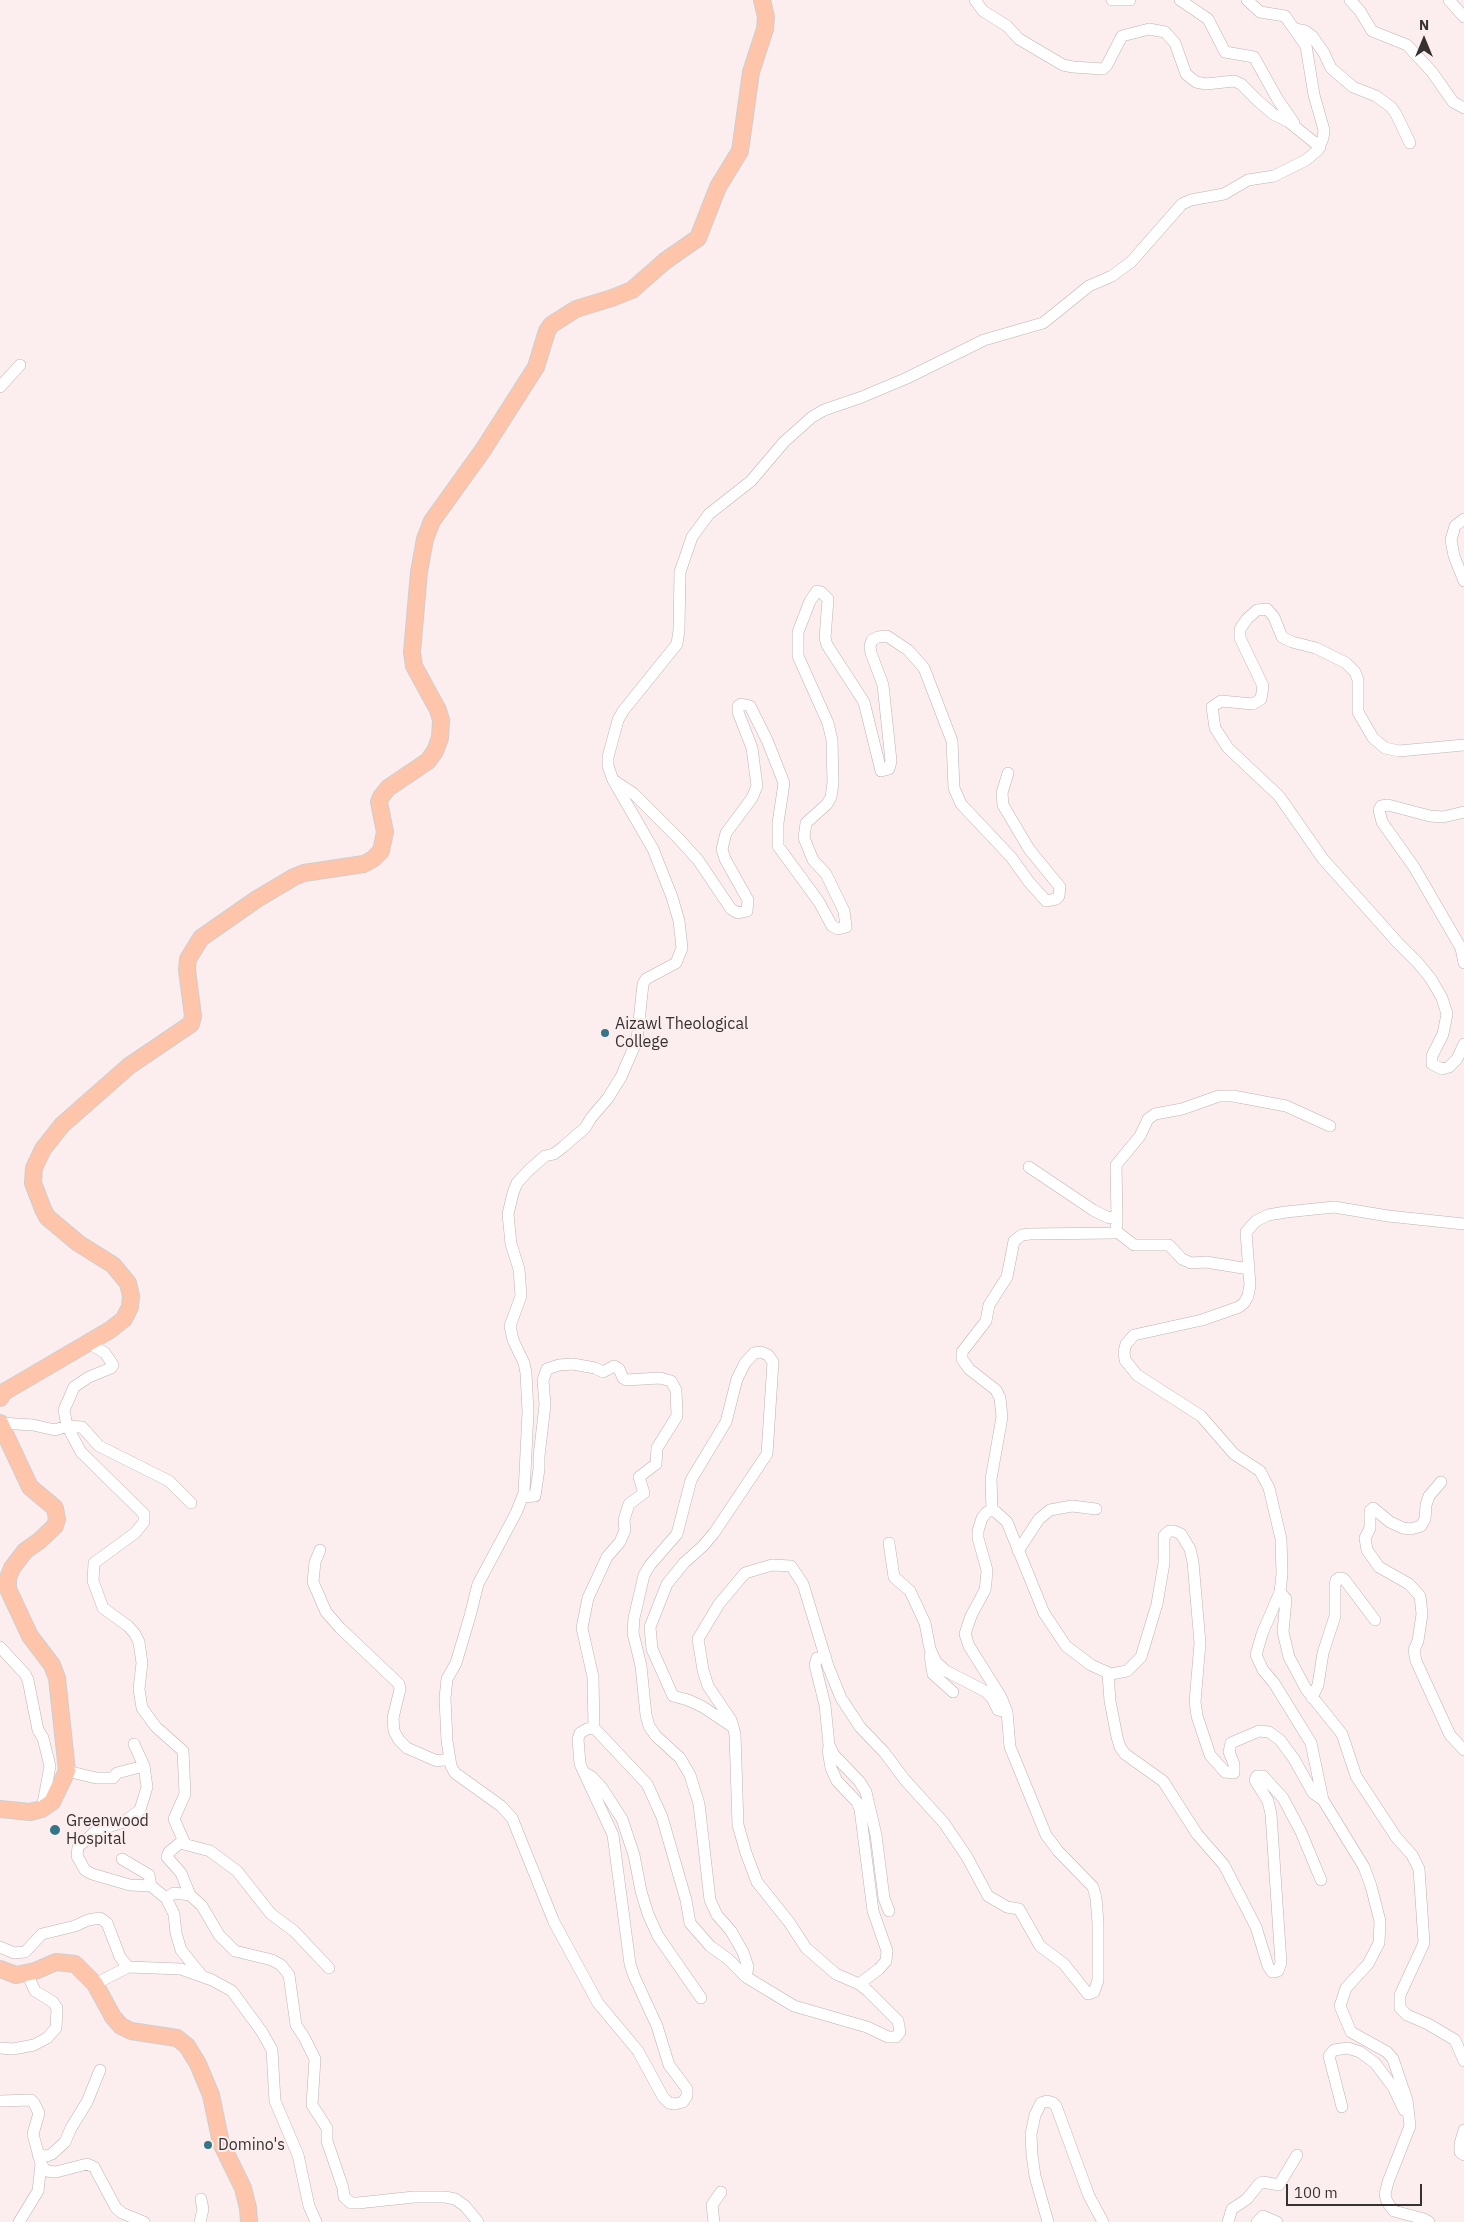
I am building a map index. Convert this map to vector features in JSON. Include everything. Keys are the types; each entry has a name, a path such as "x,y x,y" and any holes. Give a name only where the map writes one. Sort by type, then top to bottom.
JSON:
{"highway":[{"path":"0,1398 4,1392 124,1320 130,1307 131,1296 128,1283 113,1265 78,1243 47,1217 33,1183 34,1168 43,1149 62,1125 129,1066 191,1024 193,1016 187,970 188,959 201,938 257,899 294,877 304,873 364,864 381,851 384,832 379,802 380,797 388,788 428,761 435,751 440,738 441,720 438,710 414,666 412,652 419,572 425,539 432,521 483,450 536,367 547,331 551,325 576,309 632,290 665,261 698,238 718,187 740,152 751,72 765,24 762,0"},
{"path":"0,1423 30,1487 55,1508 57,1519 55,1526 40,1542 25,1551 12,1568 8,1578 8,1589 30,1636 52,1665 56,1678 67,1771 52,1802 42,1809 30,1812 0,1810"},
{"path":"0,1970 16,1975 27,1974 56,1962 75,1964 95,1984 113,2017 121,2026 131,2031 177,2038 187,2046 198,2064 211,2095 221,2143 243,2188 249,2222"}],"street":[{"path":"975,0 983,11 1007,26 1019,40 1063,65 1072,67 1103,69 1122,36 1149,29 1165,32 1175,43 1186,74 1196,82 1206,84 1234,81 1241,84 1262,105 1320,147"},
{"path":"1112,0 1130,0"},
{"path":"1180,0 1208,19 1225,52 1254,57 1278,100 1298,130"},
{"path":"594,1728 584,1730 578,1739 580,1764 613,1836 630,1964 657,2026 669,2065 687,2088 687,2096 682,2102 675,2104 669,2103 664,2097 638,2051 598,2003 554,1922 512,1818 501,1806 460,1778 451,1766 447,1741 445,1698 447,1680 456,1663 478,1584 523,1497 528,1412 524,1363 513,1340 510,1326 522,1296 519,1269 511,1244 508,1214 513,1193 517,1183 529,1170 545,1156 558,1150 584,1128 590,1118 608,1098 621,1077 637,1040 643,984 646,979 676,963 682,948 679,921 653,849 613,780 608,766 608,757 618,720 629,703 677,644 680,572 692,536 709,514 751,481 794,432 824,410 862,397 907,378 984,340 1043,323 1089,286 1112,276 1131,262 1182,204 1191,200 1224,194 1248,180 1274,176 1306,160 1320,147 1324,135 1323,125 1314,95 1306,46 1285,16 1260,12 1247,0"},
{"path":"1350,0 1372,30 1408,46 1432,72 1453,102 1464,108"},
{"path":"1449,0 1464,17"},
{"path":"1295,29 1305,30 1312,36 1324,53 1331,68 1353,87 1376,96 1394,110 1410,143"},
{"path":"0,387 20,365"},
{"path":"1464,519 1455,526 1451,540 1454,556 1464,581"},
{"path":"613,780 633,793 680,839 698,860 731,909 738,913 747,912 748,900 727,864 722,849 726,833 752,798 757,786 755,760 749,738 738,712 738,706 746,704 756,716 784,783 778,823 778,846 819,902 832,926 838,929 846,927 844,911 826,874 813,860 804,838 806,823 827,804 831,798 834,783 832,740 828,723 798,656 798,632 810,601 817,591 821,592 828,599 825,638 827,645 864,702 881,771 889,769 891,761 883,685 870,646 872,640 878,636 887,636 908,650 924,668 952,741 954,788 962,804 1011,857 1046,901 1056,899 1059,896 1060,887 1029,849 1003,806 1002,793 1008,773"},
{"path":"1464,745 1399,751 1385,748 1373,738 1358,712 1358,680 1350,667 1316,648 1285,640 1280,634 1272,614 1263,609 1254,612 1240,629 1240,638 1263,686 1261,699 1253,704 1220,701 1212,708 1215,728 1228,748 1279,796 1323,859 1431,979 1442,998 1447,1014 1443,1034 1432,1056 1432,1064 1442,1069 1449,1068 1457,1060 1464,1044"},
{"path":"1464,812 1443,817 1430,816 1388,806 1381,806 1379,810 1382,822 1414,867 1460,948 1464,963"},
{"path":"1116,1231 1116,1165 1140,1136 1151,1116 1182,1109 1214,1098 1228,1096 1286,1106 1330,1126"},
{"path":"1029,1167 1093,1210 1107,1217 1117,1219"},
{"path":"1429,2222 1394,2210 1387,2202 1385,2194 1392,2168 1407,2138 1411,2121 1407,2100 1393,2059 1387,2052 1351,2032 1340,2006 1346,1988 1375,1955 1379,1942 1380,1921 1372,1886 1364,1867 1323,1800 1311,1743 1274,1683 1262,1670 1256,1655 1262,1634 1280,1592 1282,1574 1281,1539 1269,1488 1260,1471 1234,1454 1201,1416 1137,1375 1125,1360 1124,1352 1126,1344 1134,1336 1202,1320 1239,1307 1248,1296 1249,1269 1246,1232 1249,1227 1268,1216 1286,1212 1334,1207 1376,1215 1464,1224"},
{"path":"1116,1231 1134,1245 1168,1245 1182,1259 1190,1263 1206,1262 1249,1269"},
{"path":"992,1510 991,1479 1002,1417 1000,1402 996,1390 968,1370 962,1359 962,1350 985,1324 989,1305 1007,1277 1012,1246 1018,1238 1030,1234 1110,1235 1116,1231"},
{"path":"87,1342 105,1354 113,1365 112,1368 90,1377 74,1387 64,1410 67,1426 81,1452 107,1480 144,1514 144,1522 136,1533 94,1563 92,1575 102,1608 136,1634 142,1663 139,1689 142,1708 156,1727 183,1751 184,1794 174,1820 185,1844"},
{"path":"733,1727 718,1719 703,1707 688,1700 672,1696 652,1649 650,1627 667,1584 684,1563 714,1533 767,1454 774,1379 773,1362 768,1355 761,1352 754,1354 745,1363 737,1379 726,1422 691,1480 684,1501 677,1534 650,1565 644,1575 634,1618 633,1633 641,1666 646,1715 656,1736 680,1758 690,1775 699,1804 710,1900 717,1916 729,1928 743,1952 748,1967 746,1977"},
{"path":"523,1497 535,1496 545,1405 543,1380 548,1369 558,1365 573,1364 595,1368 603,1372 614,1366 619,1369 626,1380 660,1378 671,1381 676,1390 677,1416 657,1448 656,1464 639,1477 644,1492 629,1504 624,1520 625,1530 620,1542 607,1557 588,1598 582,1628 593,1677 594,1728 647,1784 662,1817 686,1900 690,1923 710,1946 728,1959 746,1977 794,2006 867,2027 888,2037 899,2035 898,2021 859,1984 836,1974 806,1948 789,1922 757,1882 738,1825 736,1734 731,1720 708,1686 702,1670 698,1639 719,1604 744,1573 772,1565 792,1566 803,1584 826,1658 841,1698 860,1727 884,1752 905,1780 944,1823 967,1857 988,1896 1006,1907 1019,1910 1040,1946 1064,1964 1085,1993 1090,1994 1096,1989 1098,1980 1096,1898 1089,1882 1058,1851 1046,1835 1010,1747 1007,1712 992,1680 969,1646 965,1634 971,1616 985,1590 988,1570 978,1538 978,1531 983,1516 992,1510"},
{"path":"0,1423 33,1425 56,1430 67,1426 82,1427 100,1446 169,1481 191,1503"},
{"path":"1440,1482 1429,1496 1425,1519 1421,1526 1411,1529 1403,1528 1390,1522 1373,1508 1370,1510 1370,1528 1365,1538 1367,1550 1379,1567 1409,1584 1420,1596 1422,1614 1418,1641 1414,1650 1416,1661 1450,1735 1464,1750"},
{"path":"1018,1551 1039,1518 1050,1510 1072,1506 1096,1509"},
{"path":"992,1510 1005,1518 1044,1613 1066,1646 1091,1665 1108,1673 1127,1671 1141,1657 1157,1604 1164,1563 1164,1536 1169,1531 1177,1532 1185,1540 1193,1562 1200,1643 1195,1702 1197,1716 1210,1755 1225,1772 1234,1773 1235,1769 1229,1752 1231,1743 1260,1731 1272,1733 1294,1759 1313,1793 1323,1800"},
{"path":"889,1543 894,1577 910,1592 924,1624 933,1674 953,1692"},
{"path":"320,1550 314,1562 313,1582 326,1612 340,1628 399,1684 400,1689 395,1702 394,1731 399,1740 408,1748 436,1761 449,1759"},
{"path":"1312,1698 1318,1685 1322,1653 1335,1616 1334,1586 1338,1578 1344,1579 1375,1620"},
{"path":"1280,1592 1286,1599 1282,1632 1289,1657 1312,1698 1342,1734 1356,1776 1396,1836 1412,1855 1419,1870 1424,1943 1400,1995 1400,2008 1407,2016 1428,2024 1455,2040 1464,2061"},
{"path":"0,1647 25,1674 28,1680 38,1730 50,1766 42,1809"},
{"path":"930,1649 942,1668 977,1686 992,1698 998,1710 1007,1712"},
{"path":"826,1658 816,1658 815,1665 825,1705 830,1761 834,1776 857,1802 860,1809 873,1911 886,1951 886,1961 879,1969 859,1984"},
{"path":"1108,1673 1110,1701 1120,1747 1125,1754 1163,1781 1192,1827 1224,1865 1256,1926 1268,1966 1272,1972 1278,1971 1281,1963 1272,1824 1268,1802 1255,1780 1259,1775 1264,1776 1283,1798 1301,1832 1321,1880"},
{"path":"134,1744 144,1766 147,1787 140,1810 124,1822 97,1830 78,1847 77,1856 85,1870 92,1874 130,1885 151,1886 166,1898 174,1914 176,1934 181,1950 203,1976"},
{"path":"829,1745 834,1755 859,1781 866,1792 876,1836 884,1898 888,1911"},
{"path":"67,1771 96,1778 113,1778 117,1773 144,1766"},
{"path":"583,1773 592,1777 620,1814 634,1855 640,1891 648,1914 658,1936 701,1998"},
{"path":"329,1968 294,1931 271,1914 237,1871 210,1851 185,1844 177,1844 167,1855 181,1873 190,1894 202,1906 219,1935 235,1951 272,1960 281,1965 289,1975 296,2024 314,2059 311,2102 327,2128 327,2141 343,2188 344,2197 351,2203 414,2197 445,2197 455,2199 465,2206 478,2222"},
{"path":"122,1859 149,1875 151,1886"},
{"path":"166,1898 174,1893 190,1894"},
{"path":"0,1947 14,1953 25,1952 42,1934 100,1918 107,1923 120,1957 128,1967"},
{"path":"95,1984 128,1967 181,1969 203,1976 232,1992 248,2012 272,2050 275,2101 298,2154 309,2206 316,2222"},
{"path":"0,2048 18,2049 34,2045 46,2038 56,2028 57,2008 53,2002 35,1992 27,1974"},
{"path":"1342,2107 1329,2056 1334,2050 1348,2048 1370,2058 1381,2069 1411,2121"},
{"path":"40,2159 52,2154 65,2142 87,2102 100,2070"},
{"path":"0,2101 30,2100 34,2103 39,2113 33,2134 40,2159 38,2191 19,2222"},
{"path":"1048,2222 1035,2176 1031,2141 1035,2115 1041,2103 1047,2101 1056,2106 1089,2196 1103,2222"},
{"path":"1464,2130 1460,2144 1460,2152 1464,2155"},
{"path":"1228,2222 1232,2209 1247,2199 1259,2184 1263,2182 1278,2186 1296,2155"},
{"path":"40,2159 50,2173 87,2164 94,2167 116,2208 122,2213 144,2222"},
{"path":"714,2222 712,2205 721,2192"},
{"path":"200,2199 203,2209 200,2222"},
{"path":"1257,2222 1263,2216 1277,2222"}],"place":[{"name":"Aizawl Theological College","path":"605,1033"},
{"name":"Greenwood Hospital","path":"55,1830"},
{"name":"Domino's","path":"208,2145"}]}
